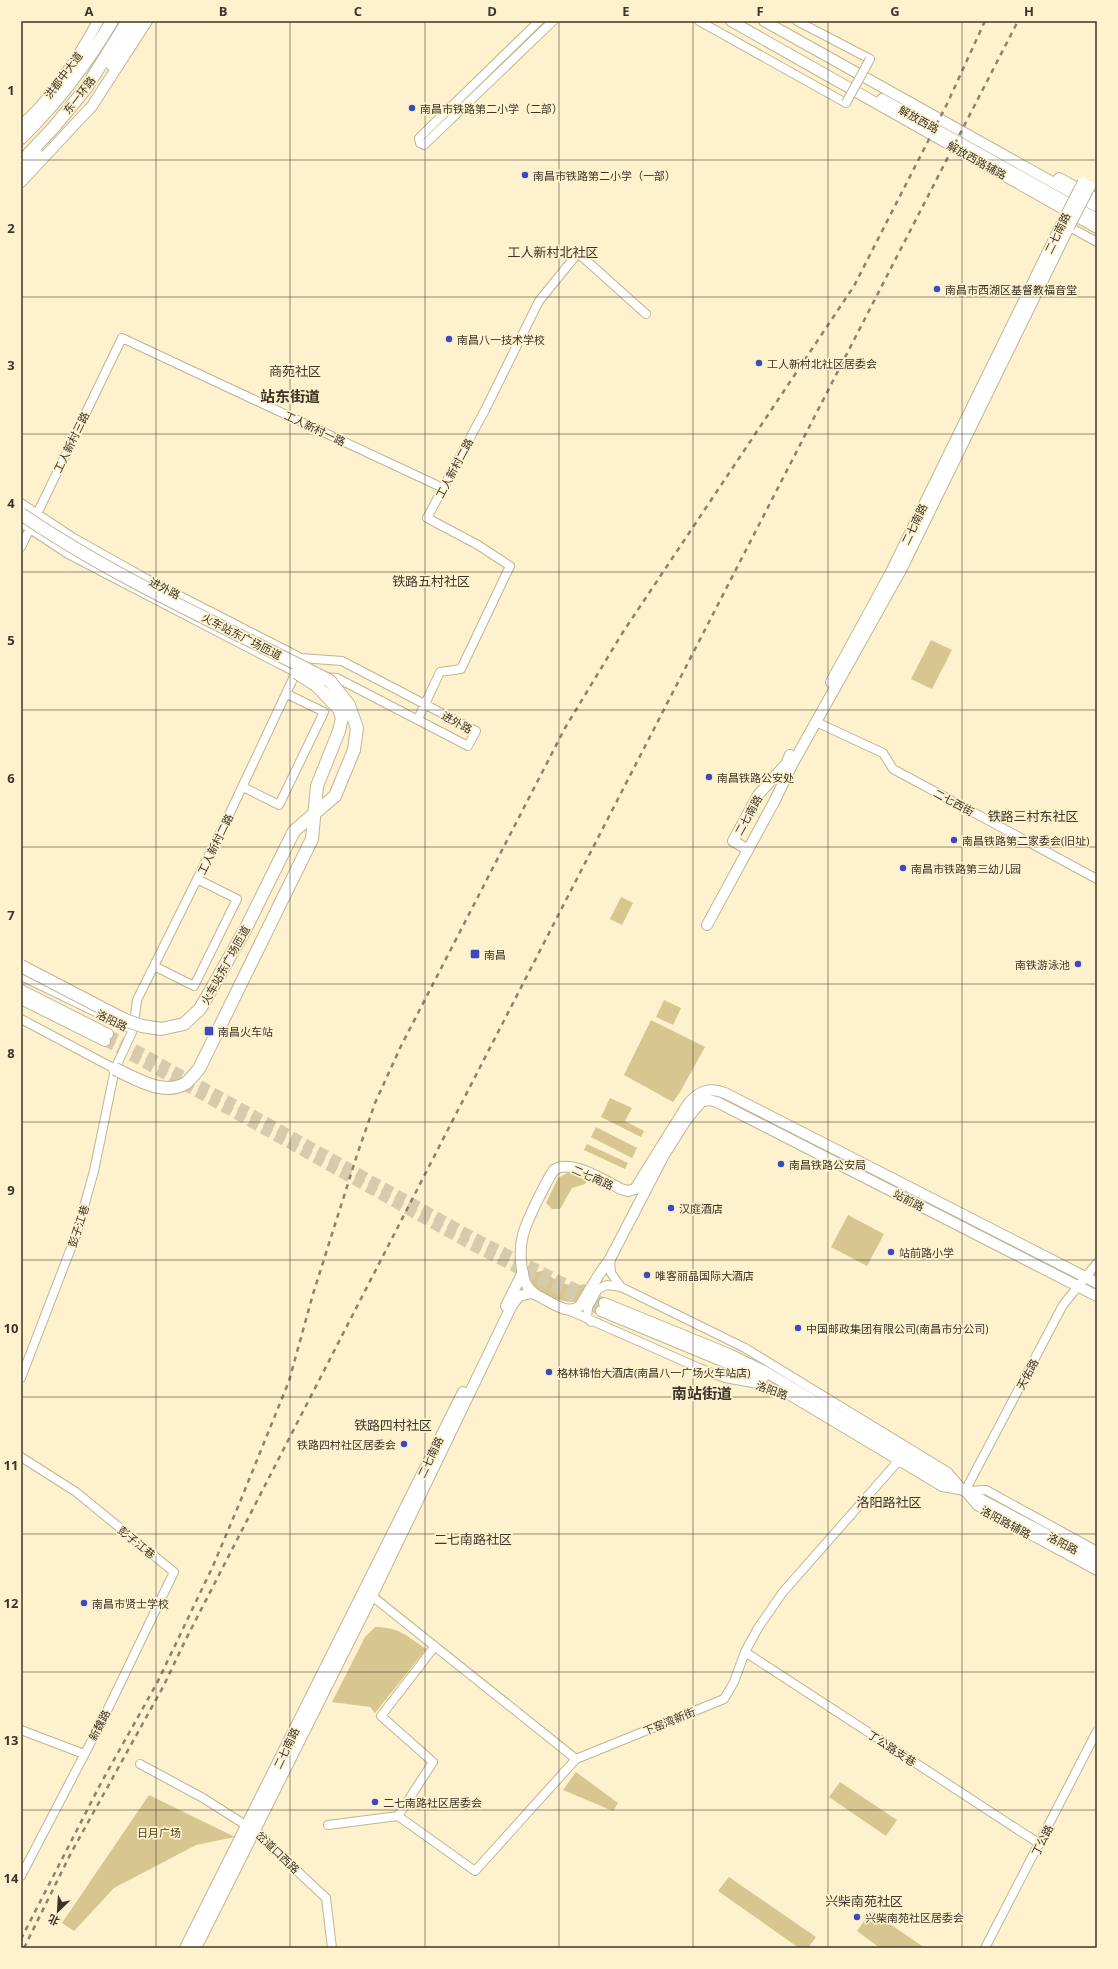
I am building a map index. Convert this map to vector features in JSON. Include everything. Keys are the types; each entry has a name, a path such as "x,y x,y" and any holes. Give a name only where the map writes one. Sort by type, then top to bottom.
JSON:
{"highway":[{"name":"东一环路","path":"21,138 41,119 74,81 112,21"},
{"name":"东一环路","path":"21,162 54,127 86,88 128,21"},
{"name":"火车站东广场匝道","path":"21,514 65,543 130,580 330,681 349,705 357,728 354,750 335,796 314,812 294,831 224,969 200,1009 184,1024 161,1029 142,1026 125,1020 21,966"},
{"name":"火车站东广场匝道","path":"115,1069 145,1083 170,1088 186,1083 199,1069 312,839 317,786 339,731 342,718 339,709 317,686 297,673"}],"main road":[{"path":"21,120 43,96 78,48 93,21"},
{"name":"洪都中大道","path":"21,125 28,120 59,82 86,44 98,21"},
{"path":"21,171 70,124 87,103 137,21"},
{"path":"21,182 92,106 147,21"},
{"name":"解放西路辅路","path":"731,21 1097,228"},
{"name":"解放西路","path":"738,21 916,117 1097,219"},
{"name":"解放西路","path":"764,21 1097,208"},
{"path":"776,21 1097,199"},
{"name":"二七南路","path":"747,849 733,840 758,794 786,764 891,572 1065,225 1090,186"},
{"name":"二七南路","path":"707,925 747,849 774,802 793,763 901,570 1065,225"},
{"name":"洛阳路","path":"21,990 106,1037 21,999"},
{"name":"二七南路","path":"196,1948 251,1828 523,1272 520,1254 522,1235 526,1223 554,1170 561,1166 573,1166 621,1189 632,1190 640,1183 667,1136 693,1098 702,1092 710,1090 725,1093"},
{"path":"523,1272 526,1285 535,1294 568,1310 575,1309 580,1306 610,1259 664,1155 686,1120 703,1101 711,1100 721,1104 725,1093"},
{"name":"站前路","path":"725,1093 1097,1283"},
{"name":"站前路","path":"721,1104 1097,1296"},
{"name":"二七南路","path":"185,1948 251,1828 372,1596 512,1305 523,1294 535,1294"},
{"name":"洛阳路","path":"965,1491 943,1484 899,1460 776,1384 603,1307 729,1354 766,1372 965,1491 1097,1561"}],"street":[{"path":"539,21 419,138 420,143 424,144 553,21"},
{"path":"699,21 846,103 870,59 797,21"},
{"path":"1065,225 1097,242"},
{"name":"工人新村二路","path":"418,719 440,672 461,669 510,566 478,545 427,518 482,416 539,301 578,253 646,314"},
{"name":"工人新村一路","path":"122,338 443,488"},
{"name":"工人新村三路","path":"21,547 122,338"},
{"name":"进外路","path":"21,503 72,537 147,579 300,658 342,661 476,731 468,746 337,678 297,673 68,554 21,523"},
{"name":"工人新村二路","path":"133,1030 138,1000 297,673 300,658"},
{"path":"242,787 279,805 321,719 324,712 287,694"},
{"name":"二七西街","path":"816,722 883,753 893,770 1097,879"},
{"path":"154,966 194,986 237,899 197,879"},
{"name":"洛阳路","path":"21,976 133,1030 115,1069"},
{"path":"21,1019 115,1069"},
{"name":"彭子江巷","path":"21,1378 76,1235 94,1171 115,1069"},
{"path":"610,1259 611,1273 621,1287"},
{"name":"天佑路","path":"965,1491 1063,1306 1077,1286 1097,1263"},
{"path":"591,1322 587,1318 587,1310 598,1289 607,1285 621,1287"},
{"name":"洛阳路","path":"621,1287 745,1348 948,1472 965,1491"},
{"name":"洛阳路","path":"568,1310 591,1322 705,1371 725,1378 753,1383 785,1393 899,1460"},
{"name":"彭子江巷","path":"21,1457 76,1492 174,1572"},
{"name":"下窑湾新街","path":"576,1759 724,1699 734,1682 745,1652 758,1628 783,1592 899,1460"},
{"name":"洛阳路辅路","path":"965,1491 986,1490 1097,1551"},
{"name":"洛阳路辅路","path":"965,1491 977,1506 1097,1571"},
{"name":"新魏路","path":"21,1876 84,1754 174,1572"},
{"path":"328,1825 398,1816 475,1871 576,1759 372,1596"},
{"path":"398,1816 433,1762 381,1716 435,1646"},
{"name":"丁公路支巷","path":"745,1652 1040,1844"},
{"path":"21,1730 84,1754"},
{"name":"丁公路","path":"985,1948 1097,1731"},
{"name":"岔道口西路","path":"140,1764 204,1798 251,1828 326,1898 332,1948"}],"green space":[{"path":"931,640 952,650 932,689 911,679"},
{"path":"621,897 633,903 622,925 610,919"},
{"path":"664,1000 681,1008 673,1025 656,1017"},
{"path":"651,1020 705,1047 673,1102 624,1075"},
{"path":"610,1098 632,1108 625,1121 644,1131 641,1137 601,1117"},
{"path":"596,1127 637,1148 632,1158 591,1137"},
{"path":"587,1144 628,1163 625,1169 584,1150"},
{"path":"569,1172 587,1181 585,1184 572,1188 560,1209 552,1209 546,1203 558,1178"},
{"path":"848,1215 884,1234 867,1266 831,1247"},
{"path":"542,1271 562,1283 572,1285 584,1284 588,1287 581,1301 567,1302 553,1298 534,1287 529,1282 532,1275"},
{"path":"375,1627 383,1627 402,1633 426,1649 375,1713 370,1707 332,1702 365,1637"},
{"path":"576,1772 618,1803 613,1811 563,1790"},
{"path":"840,1782 897,1820 886,1836 829,1797"},
{"name":"日月广场","path":"149,1795 235,1837 196,1845 114,1888 74,1931 62,1923"},
{"path":"729,1877 816,1937 808,1948 799,1948 718,1891"},
{"path":"871,1911 925,1948 880,1948 857,1931"}],"tunnel":[{"path":"108,1034 475,1238 604,1303"},
{"path":"105,1041 471,1245 601,1311"}],"railway":[{"path":"21,1939 101,1783 157,1683 213,1566 289,1381 313,1294 357,1155 375,1103 401,1046 565,728 623,632 854,286 947,104 985,21"},
{"path":"24,1948 71,1853 163,1687 186,1639 1018,21"}],"place":[{"name":"南昌市铁路第二小学（二部）","path":"412,108"},
{"name":"南昌市铁路第二小学（一部）","path":"525,175"},
{"name":"南昌市西湖区基督教福音堂","path":"937,289"},
{"name":"南昌八一技术学校","path":"449,339"},
{"name":"工人新村北社区居委会","path":"759,363"},
{"name":"南昌铁路公安处","path":"709,777"},
{"name":"南昌铁路第二家委会(旧址)","path":"954,840"},
{"name":"南昌市铁路第三幼儿园","path":"903,868"},
{"name":"南昌","path":"475,954"},
{"name":"南铁游泳池","path":"1078,964"},
{"name":"南昌火车站","path":"209,1031"},
{"name":"南昌铁路公安局","path":"781,1164"},
{"name":"汉庭酒店","path":"671,1208"},
{"name":"站前路小学","path":"891,1252"},
{"name":"唯客丽晶国际大酒店","path":"647,1275"},
{"name":"中国邮政集团有限公司(南昌市分公司)","path":"798,1328"},
{"name":"格林锦怡大酒店(南昌八一广场火车站店)","path":"549,1372"},
{"name":"铁路四村社区居委会","path":"404,1444"},
{"name":"南昌市贤士学校","path":"84,1603"},
{"name":"二七南路社区居委会","path":"375,1802"},
{"name":"兴柴南苑社区居委会","path":"857,1917"}],"district":[{"name":"工人新村北社区","path":"553,252"},
{"name":"商苑社区","path":"295,371"},
{"name":"站东街道","path":"290,396"},
{"name":"铁路五村社区","path":"431,581"},
{"name":"铁路三村东社区","path":"1033,816"},
{"name":"南站街道","path":"702,1393"},
{"name":"铁路四村社区","path":"393,1425"},
{"name":"洛阳路社区","path":"889,1502"},
{"name":"二七南路社区","path":"473,1539"},
{"name":"兴柴南苑社区","path":"864,1901"}]}
